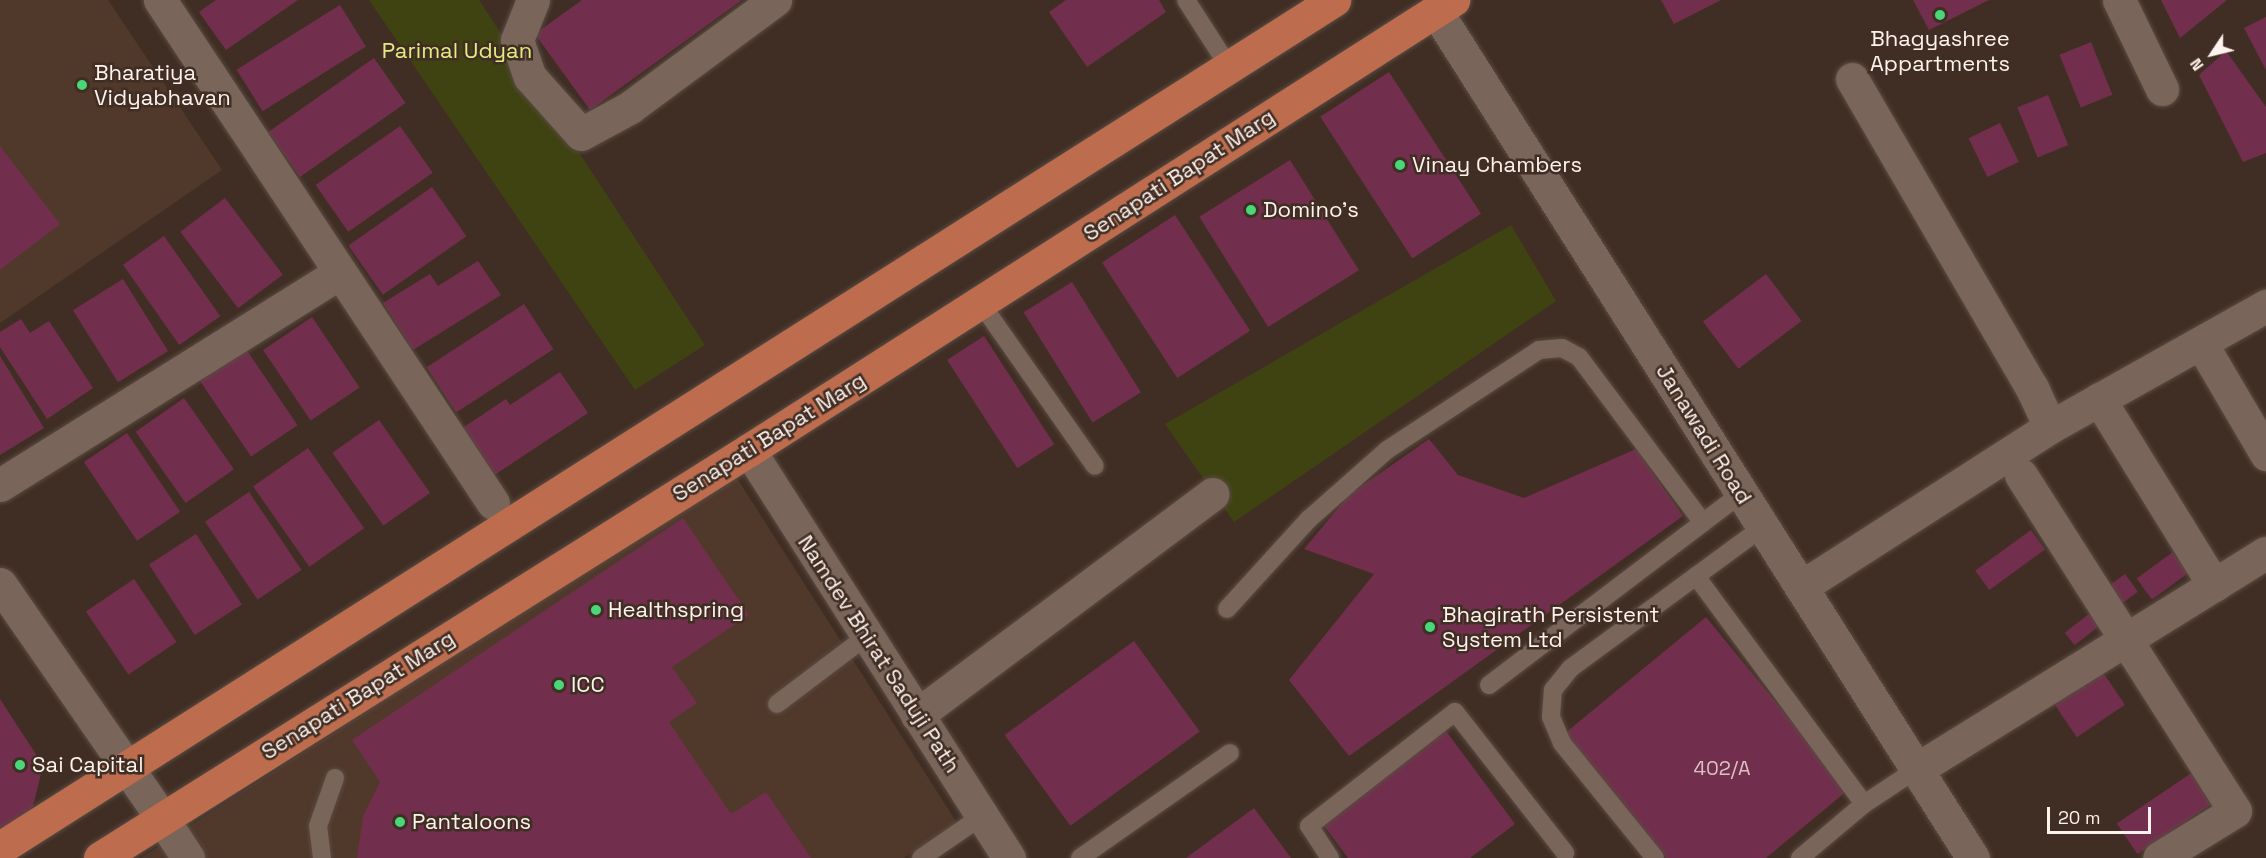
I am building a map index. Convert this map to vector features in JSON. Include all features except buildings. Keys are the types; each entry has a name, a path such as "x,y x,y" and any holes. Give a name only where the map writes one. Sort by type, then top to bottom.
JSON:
{"main road":[{"path":"0,848 128,764 508,527 1334,0"},
{"name":"Senapati Bapat Marg","path":"100,858 749,450 1439,4"}],"street":[{"path":"160,0 493,503"},
{"path":"533,0 517,40 530,77 581,134 629,108 775,0"},
{"path":"2119,0 2162,90"},
{"name":"Janawadi Road","path":"1439,4 1742,494 1973,858"},
{"path":"1852,80 2026,377 2050,427"},
{"path":"0,485 339,273"},
{"path":"1801,587 2050,427 2266,306"},
{"path":"2201,343 2266,454"},
{"path":"2099,399 2214,585"},
{"name":"Namdev Bhirat Saduji Path","path":"749,450 1009,858"},
{"path":"2021,475 2235,811 2159,858"},
{"path":"917,716 1212,494"},
{"path":"1917,769 2266,553"},
{"path":"0,585 128,764 188,858"}],"lane":[{"path":"1186,0 1228,67"},
{"path":"980,302 1095,466"},
{"path":"1227,609 1309,519 1387,450 1539,350 1562,348 1579,357 1702,523"},
{"path":"1489,685 1742,494"},
{"path":"1655,858 1562,743 1551,717 1553,690 1571,668 1763,527"},
{"path":"1696,576 1864,804"},
{"path":"777,704 867,636"},
{"path":"1330,858 1309,826 1455,712 1565,853"},
{"path":"1080,858 1230,753"},
{"path":"1800,858 1864,804 1917,769"},
{"path":"322,858 318,826 335,778"},
{"path":"921,858 982,816"}],"shaded area":[{"name":"Bharatiya Vidyabhavan","path":"0,0 108,0 222,170 0,323"},
{"path":"733,472 957,823 904,858 141,858"}],"green space":[{"name":"Parimal Udyan","path":"369,0 479,0 705,345 635,390"},
{"path":"1511,225 1556,301 1234,522 1165,424"}],"place":[{"name":"Bhagyashree Appartments","path":"1940,15"},
{"name":"Bharatiya Vidyabhavan","path":"82,85"},
{"name":"Vinay Chambers","path":"1400,165"},
{"name":"Domino's","path":"1251,210"},
{"name":"Healthspring","path":"596,610"},
{"name":"Bhagirath Persistent System Ltd","path":"1430,627"},
{"name":"ICC","path":"559,685"},
{"name":"Sai Capital","path":"20,765"},
{"name":"Pantaloons","path":"400,822"}]}
